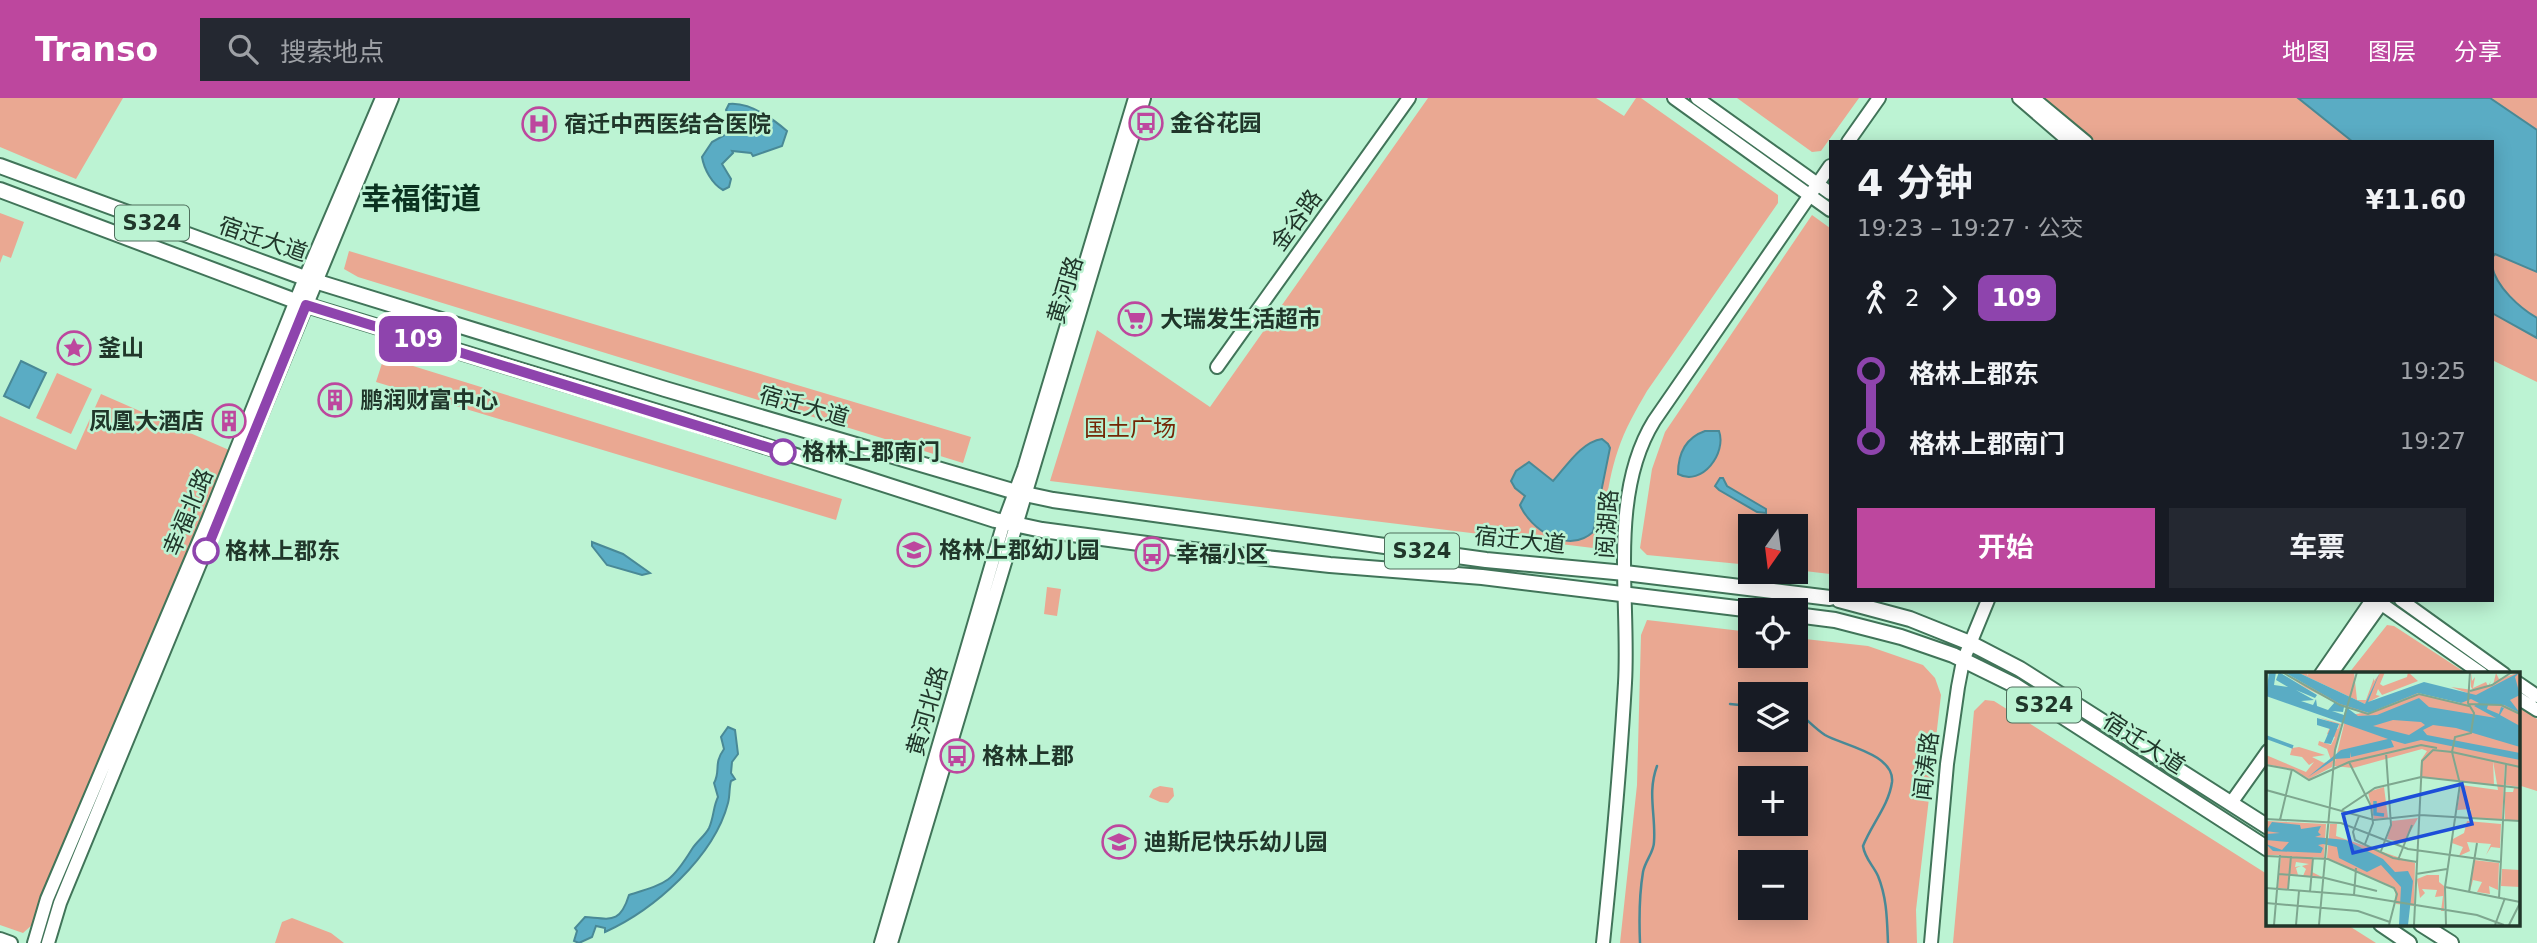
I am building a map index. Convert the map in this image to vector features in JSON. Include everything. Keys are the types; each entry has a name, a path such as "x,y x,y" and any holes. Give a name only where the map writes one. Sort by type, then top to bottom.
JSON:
{"main road":[{"name":"幸福北路","path":"34,943 47,900 301,304 382,98"},
{"name":"幸福北路","path":"311,280 392,98"},
{"name":"黄河路","path":"1020,493 1135,98"},
{"name":"黄河路","path":"1020,493 1144,98"},
{"name":"金谷路","path":"1217,367 1409,98"},
{"path":"1674,98 1829,209"},
{"path":"1697,98 1829,192"},
{"path":"1849,140 1879,98"},
{"path":"2019,98 2068,140"},
{"path":"2034,98 2084,140"},
{"name":"宿迁大道","path":"0,166 311,280 665,389 1020,493 1053,500 1486,560 1625,573 1829,598"},
{"name":"阅湖路","path":"1603,943 1625,682 1625,539 1634,466 1645,436 1829,168"},
{"name":"宿迁大道","path":"0,190 301,304 681,419 1010,524 1184,549 1482,578 1738,608"},
{"name":"幸福北路","path":"48,943 60,903 243,463 301,304"},
{"name":"黄河北路","path":"881,943 1020,493"},
{"name":"黄河北路","path":"891,943 1010,524"},
{"name":"宿迁大道","path":"1846,602 1910,619 1970,643 2020,669 2266,826"},
{"name":"闻涛路","path":"1931,943 1947,764 1963,661 1987,602"},
{"path":"2323,672 2378,602"},
{"path":"2333,672 2378,602"},
{"path":"2380,602 2479,672"},
{"path":"2404,602 2501,672"},
{"name":"宿迁大道","path":"1808,617 1835,620 1901,637 1963,661 2014,685 2266,848"},
{"path":"2520,684 2537,696"},
{"path":"2520,699 2537,710"},
{"path":"2234,805 2266,753"},
{"path":"2234,805 2266,765"},
{"path":"2385,926 2409,943"},
{"path":"2424,926 2451,943"},
{"path":"0,939 11,943"}],"green space":[{"path":"0,98 123,98 76,179 0,147"},
{"name":"国土广场","path":"1428,98 1596,98 1624,116 1636,98 1641,98 1778,195 1778,203 1647,391 1631,420 1612,472 1602,541 1593,548 1050,481 1097,330 1210,407"},
{"path":"1737,98 1859,98 1821,151 1812,152"},
{"path":"2038,98 2537,98 2537,382 2494,361 2494,140 2094,140"},
{"path":"0,213 24,222 11,258 3,255 0,263"},
{"path":"1812,215 1829,227 1829,574 1808,571 1808,514 1738,514 1738,564 1647,555 1640,548 1652,469 1665,432"},
{"path":"349,251 971,437 963,463 358,277 344,269"},
{"path":"384,357 842,499 836,520 376,382"},
{"path":"57,373 92,389 71,434 36,418"},
{"path":"101,394 229,450 32,925 23,933 0,925 0,416 76,450"},
{"path":"1047,587 1061,589 1057,616 1044,614"},
{"path":"1647,620 1738,631 1738,668 1808,668 1808,639 1868,646 1923,665 1935,678 1941,695 1916,910 1917,943 1620,943 1637,785 1641,635"},
{"path":"2387,625 2394,626 2464,672 2350,672"},
{"path":"1985,700 1994,701 2266,873 2266,926 2349,926 2376,943 1953,943 1974,711"},
{"path":"2520,708 2537,719 2537,791 2520,786"},
{"path":"1160,786 1173,788 1174,796 1168,803 1149,797 1153,789"},
{"path":"292,918 331,933 344,943 275,943 282,922"}],"water":[{"path":"2298,98 2490,98 2537,130 2537,272 2494,255 2494,140 2350,140"},
{"path":"729,104 752,108 787,131 782,146 753,156 751,153 732,151 722,164 731,179 729,187 723,190 709,176 702,157 712,142 732,131 732,121 726,110"},
{"path":"2494,274 2510,296 2537,318 2537,338 2494,314"},
{"path":"21,361 46,373 29,408 4,396"},
{"path":"1705,431 1719,431 1721,440 1716,458 1704,472 1696,476 1678,474 1679,460 1684,448 1692,438"},
{"path":"1602,439 1610,448 1593,532 1572,541 1551,536 1532,523 1520,505 1525,496 1511,481 1516,471 1529,462 1553,481 1581,450"},
{"path":"1720,478 1723,478 1727,486 1766,509 1766,513 1757,512 1719,490 1715,486"},
{"path":"592,542 623,554 650,573 642,575 607,565 592,546"},
{"path":"728,727 735,730 738,754 732,762 731,773 735,779 731,781 728,803 710,843 680,880 643,910 605,932 605,928 596,926 592,937 579,943 574,941 577,931 575,928 585,917 613,918 622,911 629,895 667,880 679,869 707,831 718,797 714,783 724,749 721,737"}],"waterway":[{"path":"1730,704 1738,705"},
{"path":"1808,721 1825,735 1877,757 1891,772 1892,782 1887,799 1863,846 1883,893 1888,943"},
{"path":"1640,943 1639,916 1644,868 1654,846 1652,795 1657,766"}],"bus line":[{"name":"109","path":"206,551 306,305 783,452"}],"place":[{"name":"金谷花园","path":"1146,123"},
{"name":"宿迁中西医结合医院","path":"539,124"},
{"name":"大瑞发生活超市","path":"1135,319"},
{"name":"釜山","path":"74,348"},
{"name":"鹏润财富中心","path":"335,400"},
{"name":"凤凰大酒店","path":"229,421"},
{"name":"格林上郡南门","path":"783,452"},
{"name":"格林上郡幼儿园","path":"914,550"},
{"name":"格林上郡东","path":"206,551"},
{"name":"幸福小区","path":"1152,554"},
{"name":"格林上郡","path":"957,756"},
{"name":"迪斯尼快乐幼儿园","path":"1119,842"}],"district":[{"name":"幸福街道","path":"421,198"}]}
